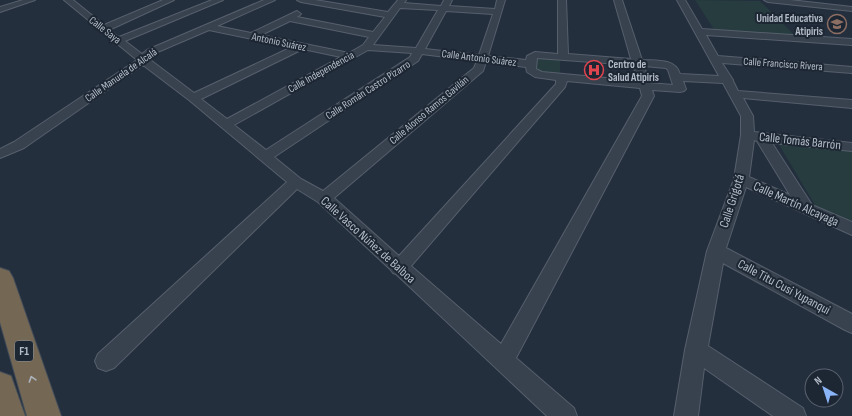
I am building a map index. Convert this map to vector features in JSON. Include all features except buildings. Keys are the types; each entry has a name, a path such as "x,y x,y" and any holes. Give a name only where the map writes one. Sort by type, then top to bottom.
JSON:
{"highway":[{"name":"F1","path":"0,278 44,416"},
{"path":"0,387 8,416"}],"street":[{"path":"0,10 31,0"},
{"name":"Calle Saya","path":"68,0 143,60"},
{"path":"103,29 170,0"},
{"path":"118,41 219,0"},
{"name":"Calle Manuela de Alcalá","path":"0,154 14,149 143,60 150,52 271,0"},
{"path":"301,0 389,15"},
{"path":"348,8 356,0"},
{"name":"Calle Alonso Ramos Gavilán","path":"324,198 479,70 501,0"},
{"path":"562,0 563,56"},
{"path":"503,361 648,96 636,62 618,0"},
{"name":"Calle Grigotá","path":"681,0 736,94 755,136 716,251 696,350 686,416"},
{"path":"768,0 852,9"},
{"path":"252,36 317,3"},
{"path":"400,3 446,4 498,12"},
{"name":"Calle Independencia","path":"225,125 366,47 389,15 400,3"},
{"name":"Calle Román Castro Pizarro","path":"265,157 414,59 446,4"},
{"path":"288,18 375,35"},
{"name":"Antonio Suárez","path":"207,27 300,47 351,56"},
{"path":"700,32 852,42"},
{"path":"193,98 300,47"},
{"name":"Calle Antonio Suárez","path":"366,47 420,51 530,64 531,70 534,74 680,89 676,77"},
{"path":"530,64 531,58 535,55 563,56 668,65 673,68 676,77 728,80"},
{"name":"Calle Francisco Rivera","path":"715,59 852,70"},
{"name":"Calle Vasco Núñez de Balboa","path":"143,60 193,98 296,182 324,198 399,268 565,416"},
{"path":"399,268 560,85 562,78"},
{"path":"736,94 852,104"},
{"path":"755,136 806,208"},
{"name":"Calle Tomás Barrón","path":"755,136 852,147"},
{"name":"Calle Martín Alcayaga","path":"741,179 852,229"},
{"path":"106,361 296,182"},
{"name":"Calle Titu Cusi Yupanqui","path":"716,251 852,324"},
{"path":"696,350 794,416"}],"green space":[{"path":"695,0 760,1 795,36 715,31"},
{"path":"537,57 560,59 560,74 536,72"},
{"path":"778,143 852,151 852,225 818,210"}],"place":[{"name":"Unidad Educativa Atipiris","path":"837,24"},
{"name":"Centro de Salud Atipiris","path":"594,70"}]}
